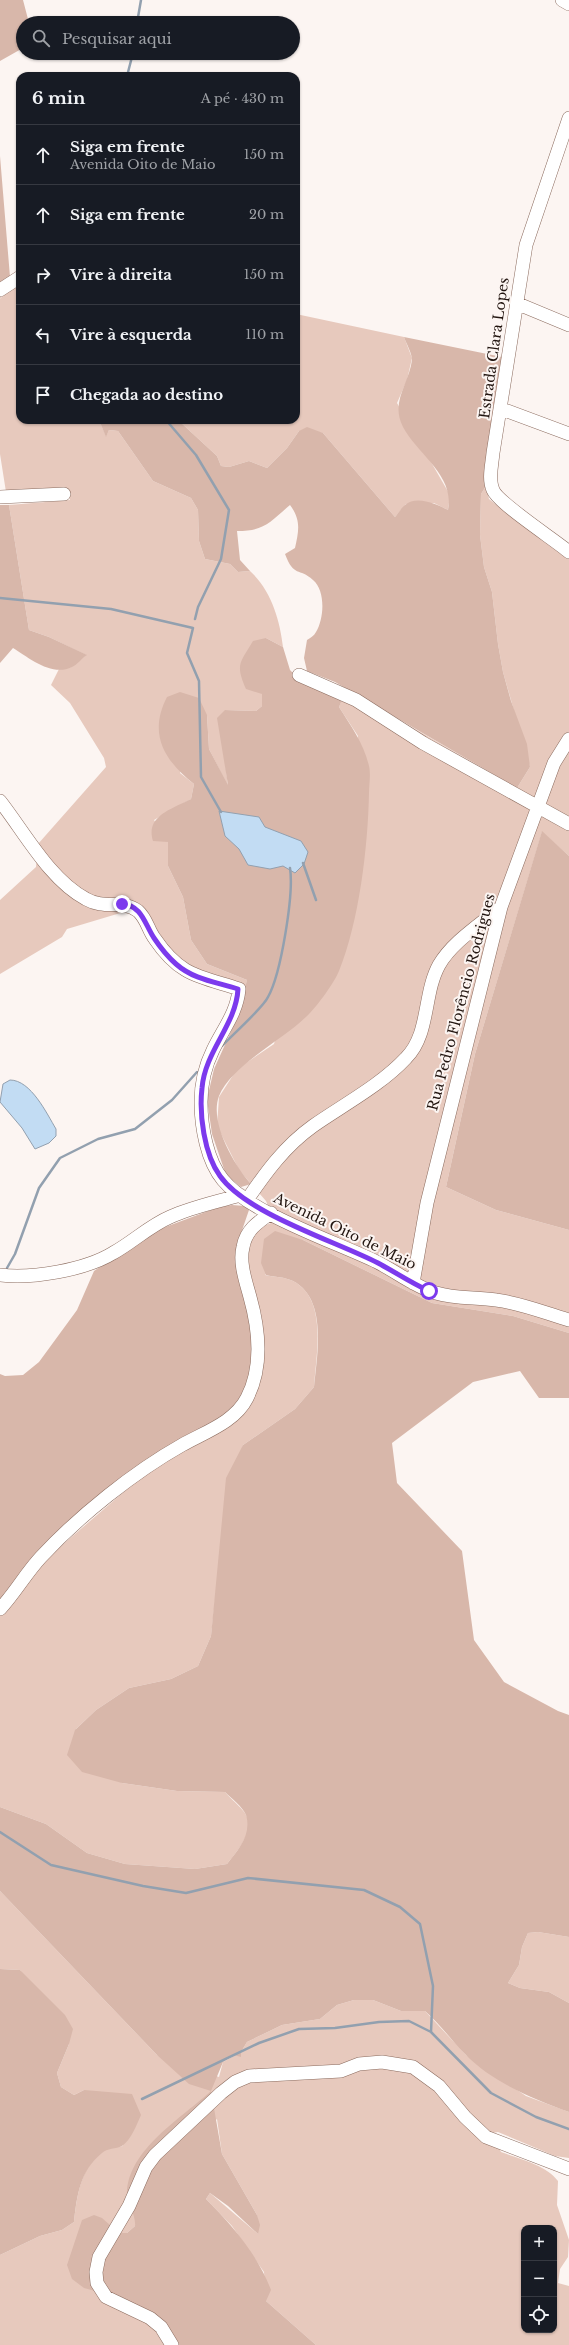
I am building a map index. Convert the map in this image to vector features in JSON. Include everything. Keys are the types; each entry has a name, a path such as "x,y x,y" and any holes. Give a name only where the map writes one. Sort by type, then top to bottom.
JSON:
{"street":[{"path":"562,0 569,4"},
{"name":"Estrada Clara Lopes","path":"569,118 526,245 516,303 491,481 493,492 503,503 569,552"},
{"path":"0,290 16,280"},
{"path":"516,303 569,325"},
{"path":"502,409 569,434"},
{"path":"0,497 64,494"},
{"path":"299,675 356,700 418,740 569,824"},
{"name":"Rua Pedro Florêncio Rodrigues","path":"413,1283 427,1202 501,907 539,808 554,763 569,739"},
{"name":"Avenida Oito de Maio","path":"0,801 42,859 76,893 101,905 129,906 142,914 155,940 182,968 196,976 238,989 232,1016 205,1070 201,1104 213,1164 223,1180 243,1198 271,1213 378,1263 413,1283 436,1293 497,1300 569,1320"},
{"path":"0,1274 19,1276 54,1272 94,1262 113,1254 143,1232 170,1217 243,1198 282,1151 313,1126 406,1059 418,1040 432,984 439,966 460,942 501,907"},
{"path":"0,1609 42,1557 124,1483 170,1451 219,1425 243,1405 252,1388 258,1354 254,1311 242,1263 243,1247 251,1229 271,1213"},
{"path":"172,2345 161,2327 150,2318 106,2297 97,2283 96,2272 99,2257 129,2206 146,2167 155,2155 221,2093 235,2082 249,2076 340,2071 359,2064 382,2062 414,2067 439,2086 465,2117 486,2137 569,2169"}],"shaded area":[{"path":"0,0 23,0 27,16 16,16 16,52 0,61"},
{"path":"0,156 10,277 0,299"},
{"path":"16,280 16,424 101,424 106,436 109,430 118,431 153,481 191,498 198,510 199,541 205,559 230,564 238,572 250,571 264,587 277,616 283,647 266,638 262,706 256,711 225,710 224,753 228,786 209,749 207,715 180,773 194,784 191,799 154,820 168,842 168,866 183,897 191,940 207,964 247,980 245,992 201,981 145,925 127,911 67,929 62,937 0,974 0,900 36,867 38,844 106,767 104,758 70,703 51,685 59,669 71,667 86,655 49,637 29,630 9,505 70,500 68,490 6,492 0,454 0,299"},
{"path":"300,315 404,337 412,358 407,380 397,403 450,495 448,510 434,503 406,504 395,517 323,433 299,431 287,448 267,468 249,461 229,467 221,466 217,456 182,424 300,424"},
{"path":"404,337 502,357 486,486 481,494 480,535 484,567 492,592 503,672 511,701 527,744 530,767 517,788 335,682 307,671 304,658 307,640 314,635 319,626 322,613 322,598 317,585 313,580 294,569 285,554 295,548 298,530 296,516 290,505 272,521 261,527 246,531 237,531 240,560 250,571 238,572 230,564 205,559 199,541 198,510 191,498 153,481 118,431 109,430 106,437 101,424 182,424 217,456 221,466 229,467 249,461 267,468 287,448 299,431 307,427 323,433 395,517 405,505 415,501 432,503 448,510 449,497 441,475 409,437 400,418 398,409 399,401 412,360"},
{"path":"486,486 489,499 569,554 569,856 542,832 475,1054 446,1187 496,1210 569,1230 569,1333 513,1316 432,1303 303,1240 265,1275 293,1281 304,1289 311,1301 316,1314 317,1329 314,1387 295,1409 243,1445 219,1564 211,1636 198,1666 171,1679 129,1688 96,1710 76,1729 122,1783 177,1791 225,1792 245,1813 248,1820 247,1834 240,1847 227,1864 195,1869 125,1864 87,1853 46,1824 0,1807 0,1613 39,1565 133,1484 246,1264 250,1242 261,1228 275,1222 266,1201 239,1170 217,1126 219,1097 237,1069 274,1044 358,736 339,707 346,689 517,788 530,767 503,672 492,592 484,567 480,535 481,494"},
{"path":"0,505 9,505 29,630 49,637 87,655 72,667 57,670 49,668 33,661 13,648 0,663"},
{"path":"266,638 283,647 290,670 301,681 342,700 339,707 352,728 367,758 370,776 367,837 361,884 352,930 337,976 326,994 309,1014 235,1073 219,1096 217,1118 220,1130 237,1166 251,1184 241,1187 226,1175 212,1134 207,1099 214,1069 238,1016 247,980 207,964 191,940 183,897 168,866 168,842 153,841 152,832 156,819 169,810 191,799 194,784 174,765 167,756 162,745 159,734 159,723 161,710 167,697 180,692 199,698 207,715 209,749 228,785 217,718 225,710 256,711 262,706 262,694 246,689 241,674 240,664 253,641"},
{"path":"542,831 569,856 569,1230 496,1210 446,1187 475,1054"},
{"path":"232,1205 245,1206 249,1210 239,1239 253,1343 252,1367 246,1390 235,1407 211,1424 171,1444 0,1601 0,1374 5,1376 23,1375 39,1362 77,1310 94,1271 152,1232 219,1207"},
{"path":"275,1231 303,1240 432,1303 513,1316 569,1333 569,1398 539,1398 520,1371 473,1382 392,1443 397,1483 462,1551 474,1640 504,1682 558,1711 569,1715 569,1937 538,1932 528,1933 522,1947 519,1965 508,1983 520,1988 549,1992 569,2003 569,2112 514,2089 488,2073 465,2054 436,2021 425,2011 401,2011 373,2000 354,2000 337,2005 320,2019 282,2025 247,2042 241,2052 241,2057 234,2055 223,2062 211,2091 189,2084 157,2055 0,1891 0,1807 46,1824 87,1853 125,1864 195,1869 227,1864 246,1836 246,1815 240,1806 225,1792 177,1791 122,1783 82,1772 67,1755 75,1730 96,1710 129,1688 171,1679 198,1666 211,1636 226,1478 243,1445 295,1409 314,1387 318,1329 316,1314 311,1301 304,1289 293,1281 266,1275 261,1263 264,1239"},
{"path":"0,1891 157,2055 219,2077 223,2062 241,2052 247,2042 282,2025 320,2019 337,2005 354,2000 373,2000 401,2011 425,2011 466,2055 526,2096 569,2112 569,2158 555,2156 498,2132 492,2133 501,2152 524,2160 547,2171 558,2181 557,2205 569,2240 568,2257 560,2269 558,2283 569,2286 569,2345 316,2345 266,2301 264,2272 232,2226 206,2199 210,2193 258,2234 257,2215 222,2154 217,2119 127,2195 136,2219 135,2226 127,2233 119,2233 114,2296 177,2345 0,2345 0,2255 40,2236 62,2230 74,2222 78,2193 84,2175 89,2166 102,2152 123,2146 84,2090 74,2095 61,2087 57,2073 69,2044 20,1970 0,1969"},
{"path":"538,1932 569,1937 569,2003 549,1992 520,1988 508,1983 519,1965 522,1947 528,1933"},
{"path":"0,1969 20,1970 65,2015 73,2029 69,2044 57,2073 61,2087 74,2095 84,2090 132,2094 141,2115 128,2140 120,2147 104,2151 89,2168 84,2176 78,2193 74,2222 62,2230 40,2236 0,2255"},
{"path":"211,2091 222,2154 257,2215 260,2225 258,2234 228,2206 210,2193 206,2199 235,2230 252,2253 266,2277 271,2290 266,2301 316,2345 177,2345 114,2296 84,2288 72,2279 67,2265 82,2220 94,2215 102,2218 119,2233 127,2233 135,2226 127,2194 129,2178 136,2163 158,2136"}],"water":[{"path":"219,811 259,817 265,827 301,841 308,852 304,864 295,873 283,866 270,869 248,865 239,849 225,836"},
{"path":"10,1080 18,1081 25,1086 38,1099 43,1107 56,1129 56,1136 49,1143 35,1149 22,1128 0,1102 3,1084"}],"waterway":[{"path":"138,16 141,0"},
{"path":"128,72 131,60"},
{"path":"169,424 196,455 229,510 221,559 198,607 195,619"},
{"path":"0,598 111,609 193,628 187,653 199,681 201,777 221,812"},
{"path":"303,863 316,900"},
{"path":"222,1046 260,1008 268,997 273,986 282,953 288,914 291,880 290,868"},
{"path":"7,1268 15,1254 39,1188 60,1158 98,1139 135,1129 172,1100 197,1072"},
{"path":"0,1832 51,1865 143,1886 186,1893 248,1878 364,1890 400,1907 420,1924 433,1986 431,2032"},
{"path":"142,2099 259,2043 299,2029 335,2028 379,2022 409,2021 431,2032 491,2093 536,2117 569,2129"}],"route":[{"path":"122,904 126,904 142,914 155,940 175,963 187,972 204,979 238,989 238,999 232,1016 205,1070 202,1087 201,1104 203,1124 209,1151 213,1164 223,1180 240,1196 271,1213 378,1263 429,1291"}]}
